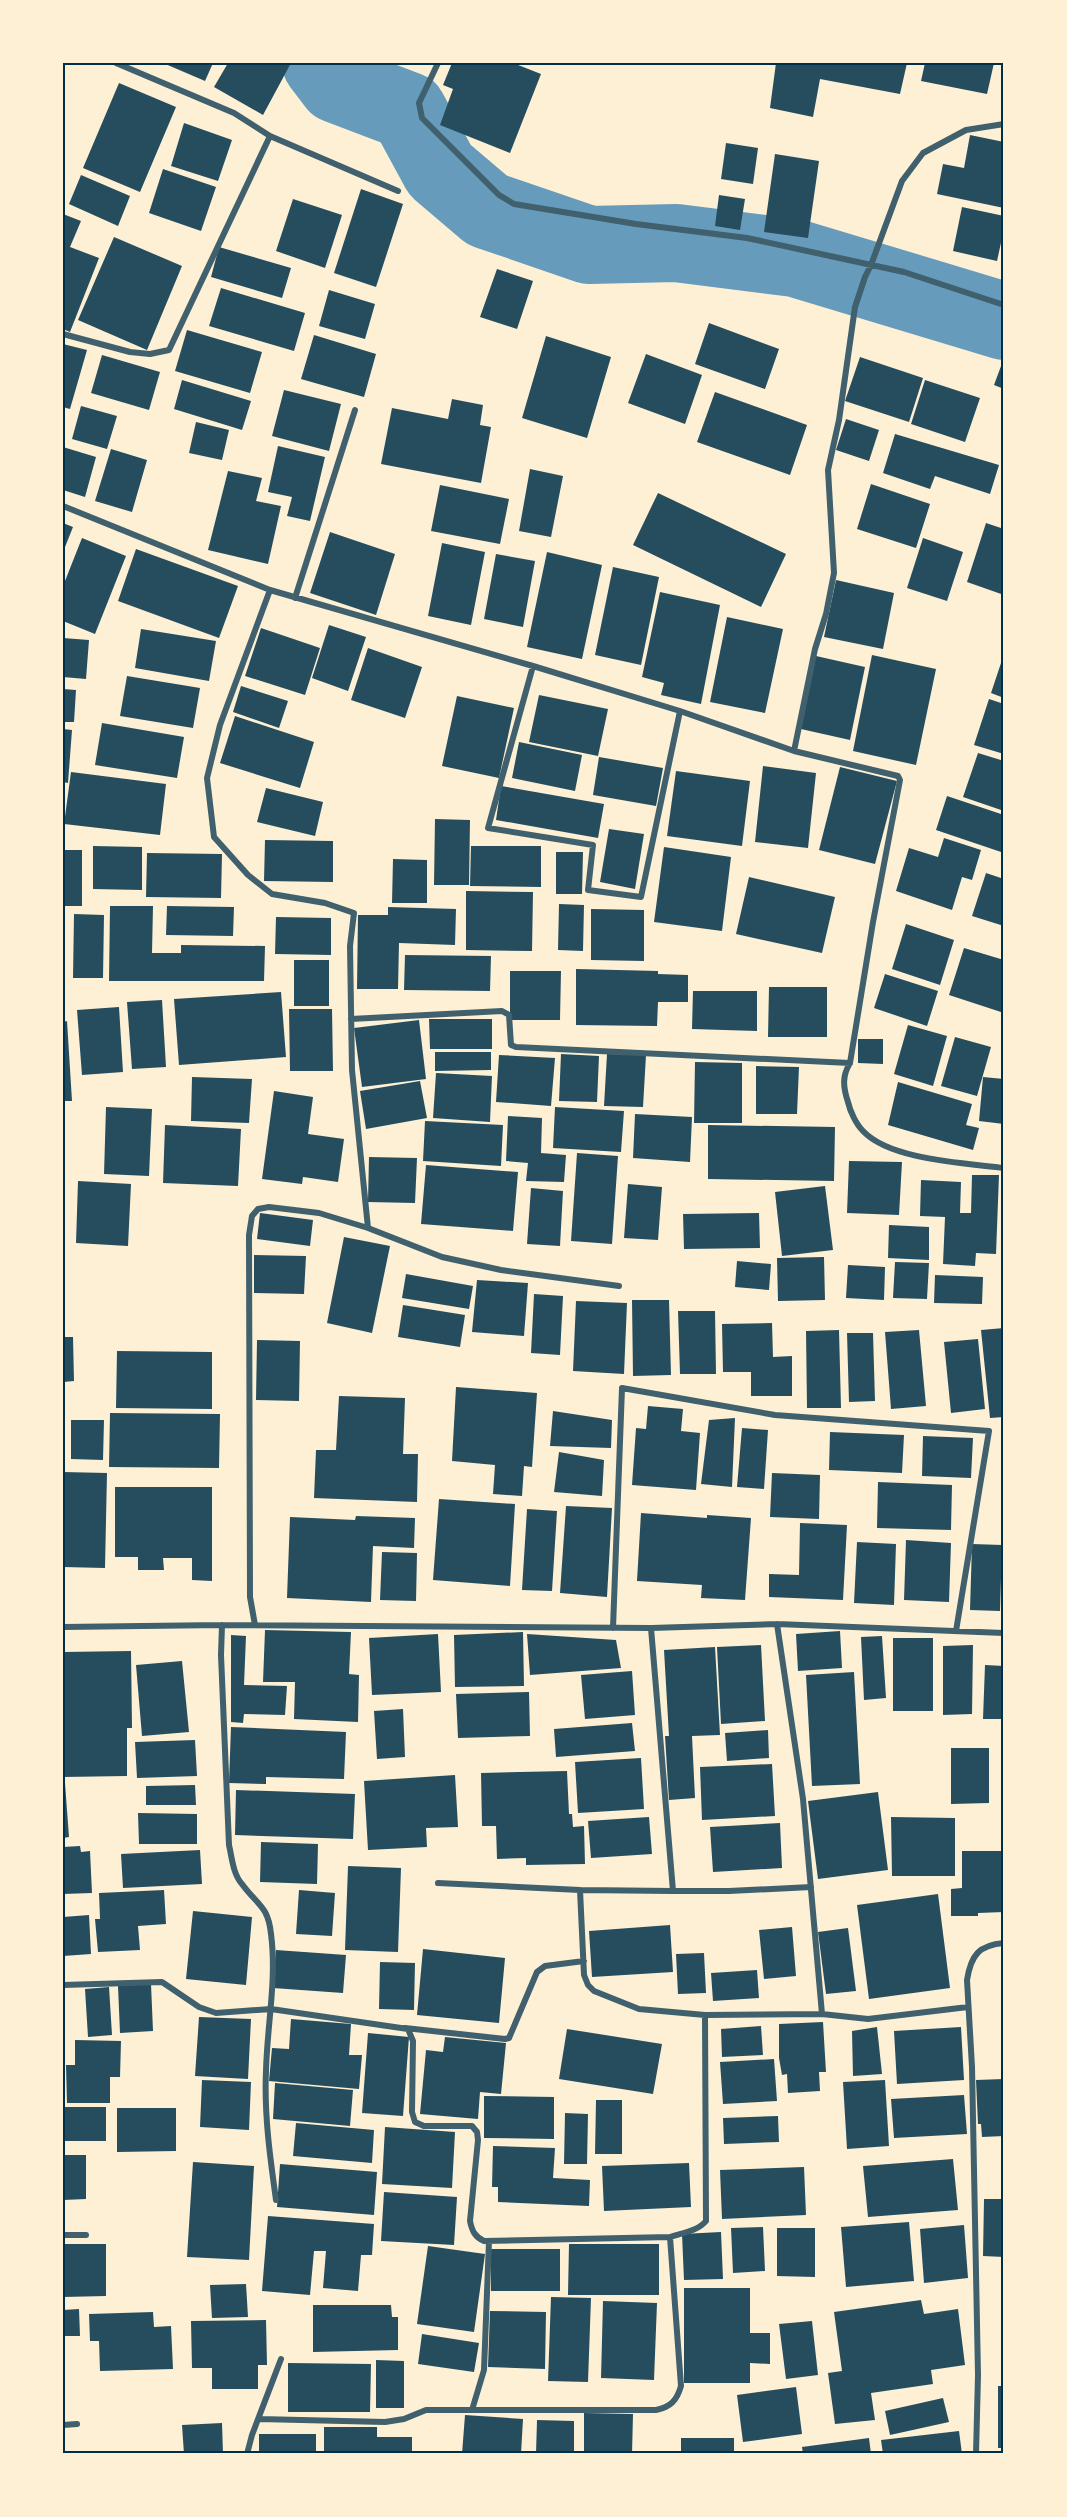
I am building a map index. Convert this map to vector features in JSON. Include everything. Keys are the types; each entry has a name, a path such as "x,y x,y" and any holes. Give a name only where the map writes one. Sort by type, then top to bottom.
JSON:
{"street":[{"path":"116,63 234,113 270,136 398,190"},
{"path":"438,63 419,103 423,118 499,195 514,204 636,224 747,238 904,272 1004,305"},
{"path":"794,751 815,649 826,614 834,573 828,470 839,420 855,307 865,277 872,265 902,181 923,153 966,130 1004,124"},
{"path":"63,334 130,352 150,354 169,350 270,136"},
{"path":"295,598 355,410"},
{"path":"63,506 270,590 680,711 794,751 893,774 900,780 873,922 850,1063 844,1073 844,1089 850,1108 863,1131 887,1147 933,1160 1004,1168"},
{"path":"270,590 218,736 207,778 211,823 214,837 221,847 248,875 272,894 325,903 354,914 350,946 352,1070 368,1228"},
{"path":"532,666 488,828 593,845 588,890 641,897 680,711"},
{"path":"351,1019 502,1011 509,1015 510,1045 516,1047 850,1063"},
{"path":"255,1625 250,1597 249,1235 252,1216 258,1209 269,1207 319,1213 368,1228 442,1257 501,1270 619,1286"},
{"path":"613,1628 622,1388 775,1415 988,1431 956,1631"},
{"path":"777,1624 803,1799 822,2014"},
{"path":"63,1627 255,1625 651,1628 777,1624 1004,1633"},
{"path":"222,1625 221,1655 229,1845 240,1883 267,1912 272,1935 266,2102 276,2200"},
{"path":"651,1628 673,1891"},
{"path":"438,1883 580,1890 673,1891 811,1887"},
{"path":"580,1890 584,1961 588,1985 594,1991 639,2008 705,2015 822,2014 868,2019 968,2007"},
{"path":"976,2454 978,2375 972,2067 967,1980 974,1958 980,1950 990,1944 1004,1943"},
{"path":"63,1985 162,1982 199,2007 216,2013 271,2009 404,2028 505,2039 509,2038 537,1972 545,1966 584,1961"},
{"path":"404,2028 411,2032 413,2041 412,2112 415,2122 424,2126 472,2126 477,2132 470,2221 471,2228 478,2238 489,2241 670,2237 694,2229 705,2221 705,2015"},
{"path":"63,2235 86,2235"},
{"path":"259,2419 385,2422 404,2419 426,2410 656,2410 667,2408 674,2401 681,2386 670,2237"},
{"path":"472,2410 484,2370 489,2241"},
{"path":"247,2454 281,2359"},
{"path":"63,2425 77,2424"}],"building":[{"path":"163,63 213,63 205,81"},
{"path":"228,63 291,63 263,115 214,87"},
{"path":"452,63 513,63 541,74 510,153 440,125 453,89 443,85"},
{"path":"776,63 907,63 900,94 820,79 813,117 770,108"},
{"path":"925,63 994,63 987,94 921,81"},
{"path":"119,83 176,107 140,192 83,168"},
{"path":"184,123 232,140 218,181 171,166"},
{"path":"970,135 1004,142 1004,208 937,194 943,164 964,168"},
{"path":"726,143 758,148 753,184 721,179"},
{"path":"775,154 819,161 808,238 764,232"},
{"path":"163,169 216,187 201,231 149,213"},
{"path":"81,175 130,196 118,226 69,204"},
{"path":"361,189 403,204 376,287 334,273"},
{"path":"719,195 745,199 740,230 715,226"},
{"path":"293,199 342,215 325,268 276,251"},
{"path":"962,207 1004,216 1004,229 997,261 953,251"},
{"path":"63,214 81,221 70,247 99,258 70,332 63,329"},
{"path":"114,237 182,266 147,350 78,320"},
{"path":"219,247 291,268 282,298 211,277"},
{"path":"497,269 533,281 517,329 480,317"},
{"path":"221,288 305,313 294,351 209,326"},
{"path":"329,290 375,304 365,339 319,326"},
{"path":"709,323 779,349 765,389 695,364"},
{"path":"187,330 262,352 250,393 175,371"},
{"path":"314,335 376,354 364,397 301,379"},
{"path":"546,336 611,357 587,438 522,418"},
{"path":"63,344 87,350 70,409 63,407"},
{"path":"646,354 702,375 685,424 628,403"},
{"path":"102,355 160,372 149,410 91,393"},
{"path":"860,357 923,378 909,422 845,401"},
{"path":"1004,358 1004,389 994,385"},
{"path":"182,380 251,401 242,430 174,409"},
{"path":"925,380 980,398 965,442 911,424"},
{"path":"284,390 341,404 329,451 272,436"},
{"path":"715,392 807,425 790,475 697,442"},
{"path":"452,399 483,405 480,425 491,427 481,483 381,464 392,408 448,419"},
{"path":"81,406 117,416 107,449 72,439"},
{"path":"846,419 879,430 869,461 836,450"},
{"path":"196,422 229,430 222,460 189,453"},
{"path":"895,434 999,465 990,494 935,476 930,489 883,473"},
{"path":"278,446 325,457 310,521 287,516 292,497 268,492"},
{"path":"63,447 96,457 85,497 63,490"},
{"path":"111,449 147,460 132,512 95,501"},
{"path":"530,469 563,476 551,537 519,531"},
{"path":"228,471 262,478 256,501 281,506 268,564 208,550"},
{"path":"871,484 930,504 916,548 857,529"},
{"path":"440,485 509,499 500,544 431,531"},
{"path":"658,493 786,554 761,607 633,545"},
{"path":"63,523 73,527 63,552"},
{"path":"986,523 1004,529 1004,595 967,582"},
{"path":"330,532 395,554 376,615 310,593"},
{"path":"82,538 126,556 95,634 63,621 63,586"},
{"path":"923,538 963,552 947,601 907,588"},
{"path":"442,543 485,552 471,625 428,616"},
{"path":"136,549 238,586 219,638 118,601"},
{"path":"547,552 602,565 582,659 527,647"},
{"path":"496,554 535,561 523,627 484,619"},
{"path":"613,567 659,577 641,665 595,655"},
{"path":"836,580 894,593 883,649 824,637"},
{"path":"660,592 720,605 701,704 661,695 664,683 642,677"},
{"path":"727,617 783,629 765,713 710,702"},
{"path":"329,625 366,637 348,691 312,678"},
{"path":"261,628 320,648 305,695 245,676"},
{"path":"141,629 216,641 209,681 135,668"},
{"path":"63,638 89,640 86,679 63,677"},
{"path":"368,648 422,667 405,718 351,700"},
{"path":"1004,654 1004,698 991,693"},
{"path":"872,655 936,669 916,765 853,751"},
{"path":"816,656 865,667 850,740 801,729"},
{"path":"127,676 200,688 193,728 120,716"},
{"path":"241,686 288,701 279,728 233,712"},
{"path":"63,689 76,690 74,722 63,722"},
{"path":"539,695 608,709 598,756 529,742"},
{"path":"457,696 514,708 499,778 442,766"},
{"path":"989,699 1004,704 1004,754 974,745"},
{"path":"235,716 314,742 300,788 220,763"},
{"path":"102,723 184,737 177,778 95,765"},
{"path":"63,729 72,730 68,783 63,782"},
{"path":"519,742 582,755 575,791 512,778"},
{"path":"978,753 1004,761 1004,811 963,797"},
{"path":"599,757 663,768 656,806 593,795"},
{"path":"763,766 816,773 808,848 755,842"},
{"path":"840,767 897,781 875,864 819,850"},
{"path":"676,771 750,781 742,846 667,836"},
{"path":"71,772 166,784 160,835 64,824"},
{"path":"501,786 604,804 598,838 496,820"},
{"path":"266,788 323,802 315,836 257,822"},
{"path":"947,796 1004,815 1004,853 936,830"},
{"path":"435,819 470,820 469,885 434,885"},
{"path":"609,829 644,834 635,889 600,882"},
{"path":"944,838 981,850 972,880 962,877 952,910 896,891 909,848 938,857"},
{"path":"265,840 333,841 333,882 264,881"},
{"path":"93,846 142,847 142,890 93,889"},
{"path":"471,846 541,846 541,887 470,886"},
{"path":"664,847 731,857 722,931 654,922"},
{"path":"63,850 82,850 82,906 63,906"},
{"path":"556,852 583,852 582,894 556,894"},
{"path":"147,853 222,854 221,898 146,897"},
{"path":"393,859 427,860 427,903 392,903"},
{"path":"986,873 1004,879 1004,926 972,916"},
{"path":"749,877 835,897 822,953 736,934"},
{"path":"466,891 533,892 532,951 466,950"},
{"path":"559,904 584,905 583,951 558,950"},
{"path":"110,906 153,906 152,953 181,953 181,945 265,946 264,981 109,981"},
{"path":"167,906 234,907 233,936 166,935"},
{"path":"388,907 456,909 455,945 399,943 398,989 357,989 358,915 388,915"},
{"path":"591,909 644,910 644,961 591,960"},
{"path":"74,914 104,915 103,978 73,978"},
{"path":"276,917 331,918 331,955 275,954"},
{"path":"906,924 954,940 940,985 892,969"},
{"path":"964,948 1004,960 1004,1013 949,995"},
{"path":"405,955 491,956 490,991 404,990"},
{"path":"294,960 329,960 329,1006 294,1006"},
{"path":"576,969 658,971 658,974 688,975 688,1002 658,1002 657,1026 576,1025"},
{"path":"510,971 561,971 560,1020 510,1020"},
{"path":"885,974 938,991 927,1026 874,1008"},
{"path":"769,987 827,987 827,1037 768,1037"},
{"path":"693,991 757,991 757,1031 692,1029"},
{"path":"281,992 286,1057 179,1065 174,999"},
{"path":"162,1000 166,1067 132,1069 127,1002"},
{"path":"119,1007 123,1072 82,1075 77,1010"},
{"path":"289,1009 332,1009 333,1071 290,1071"},
{"path":"429,1019 492,1019 492,1049 430,1049"},
{"path":"419,1020 426,1079 362,1087 354,1028"},
{"path":"67,1021 72,1101 63,1101 63,1022"},
{"path":"908,1025 947,1036 933,1086 894,1074"},
{"path":"955,1037 991,1047 977,1096 941,1086"},
{"path":"858,1039 883,1039 883,1064 858,1063"},
{"path":"435,1052 491,1052 491,1070 435,1071"},
{"path":"561,1054 599,1056 597,1102 559,1101"},
{"path":"607,1054 646,1055 643,1107 604,1106"},
{"path":"499,1055 555,1058 551,1106 496,1102"},
{"path":"695,1062 742,1063 742,1123 694,1123"},
{"path":"756,1066 799,1067 797,1114 756,1114"},
{"path":"436,1073 492,1076 490,1122 433,1118"},
{"path":"192,1077 252,1079 249,1123 191,1121"},
{"path":"983,1077 1004,1079 1004,1124 979,1121"},
{"path":"420,1081 427,1118 366,1129 360,1091"},
{"path":"898,1082 972,1104 966,1125 979,1128 973,1150 888,1125"},
{"path":"274,1091 313,1097 308,1134 344,1139 338,1182 303,1177 302,1184 262,1179"},
{"path":"106,1107 152,1109 149,1176 104,1174"},
{"path":"555,1107 624,1111 621,1152 553,1148"},
{"path":"635,1114 692,1117 690,1162 633,1158"},
{"path":"508,1116 542,1118 541,1153 566,1155 564,1182 526,1181 528,1163 506,1161"},
{"path":"425,1121 503,1125 501,1166 423,1161"},
{"path":"165,1125 241,1129 238,1186 163,1183"},
{"path":"708,1125 835,1127 834,1181 708,1179"},
{"path":"577,1153 618,1156 612,1244 571,1241"},
{"path":"369,1157 417,1158 415,1203 368,1202"},
{"path":"849,1161 902,1162 899,1215 847,1213"},
{"path":"426,1165 518,1172 513,1231 421,1224"},
{"path":"972,1175 999,1175 996,1254 976,1253 975,1266 943,1264 945,1217 920,1216 921,1180 961,1182 960,1213 971,1213"},
{"path":"78,1181 131,1184 128,1246 76,1243"},
{"path":"628,1184 662,1187 658,1240 624,1238"},
{"path":"825,1186 833,1250 782,1256 775,1192"},
{"path":"531,1188 563,1191 560,1246 527,1244"},
{"path":"260,1213 313,1220 310,1246 257,1239"},
{"path":"759,1213 760,1248 684,1249 683,1214"},
{"path":"889,1225 929,1227 929,1260 888,1258"},
{"path":"344,1237 390,1246 372,1333 327,1323"},
{"path":"254,1255 306,1256 304,1294 254,1293"},
{"path":"824,1257 825,1300 778,1301 777,1258"},
{"path":"737,1261 771,1264 769,1290 735,1287"},
{"path":"895,1262 929,1263 927,1299 893,1298"},
{"path":"848,1265 885,1267 884,1300 846,1298"},
{"path":"406,1274 473,1286 469,1309 402,1298"},
{"path":"935,1275 983,1277 982,1304 934,1303"},
{"path":"477,1280 528,1283 524,1336 472,1332"},
{"path":"534,1294 563,1296 560,1355 531,1353"},
{"path":"632,1300 669,1300 671,1375 633,1376"},
{"path":"576,1301 627,1303 624,1374 573,1371"},
{"path":"403,1305 465,1315 460,1347 398,1337"},
{"path":"678,1311 715,1311 716,1374 680,1374"},
{"path":"772,1323 773,1357 792,1356 792,1396 751,1396 751,1372 723,1372 722,1324"},
{"path":"1004,1328 1004,1417 990,1418 981,1330"},
{"path":"839,1330 841,1408 807,1408 806,1331"},
{"path":"919,1330 926,1406 891,1409 885,1332"},
{"path":"847,1333 873,1333 875,1401 849,1402"},
{"path":"63,1337 73,1337 74,1381 63,1382"},
{"path":"978,1339 985,1409 951,1413 944,1342"},
{"path":"257,1340 300,1341 299,1401 256,1400"},
{"path":"117,1351 212,1352 212,1409 116,1408"},
{"path":"456,1387 537,1393 532,1467 524,1466 522,1496 493,1494 495,1465 452,1461"},
{"path":"339,1396 405,1398 403,1454 418,1454 417,1502 314,1498 316,1450 336,1450"},
{"path":"648,1406 683,1409 681,1431 700,1433 696,1490 632,1485 636,1428 646,1429"},
{"path":"553,1411 612,1420 611,1448 550,1446"},
{"path":"110,1413 220,1414 219,1468 109,1467"},
{"path":"735,1418 732,1487 701,1484 709,1420"},
{"path":"71,1420 104,1420 103,1460 71,1459"},
{"path":"742,1428 768,1430 764,1489 737,1487"},
{"path":"830,1432 904,1435 902,1473 829,1470"},
{"path":"923,1436 973,1438 971,1478 922,1476"},
{"path":"559,1452 604,1460 602,1496 554,1492"},
{"path":"63,1472 107,1473 105,1568 63,1567"},
{"path":"772,1473 820,1475 819,1519 770,1517"},
{"path":"878,1482 952,1485 951,1530 877,1528"},
{"path":"115,1487 212,1487 212,1581 192,1580 192,1558 163,1558 164,1570 138,1570 138,1557 115,1557"},
{"path":"439,1499 515,1504 510,1586 433,1580"},
{"path":"566,1506 612,1508 607,1597 560,1593"},
{"path":"527,1509 557,1511 552,1591 522,1590"},
{"path":"641,1513 707,1518 707,1515 751,1518 745,1600 701,1598 702,1585 637,1581"},
{"path":"356,1516 415,1518 414,1548 373,1546 371,1602 287,1598 290,1517 355,1520"},
{"path":"800,1523 847,1525 843,1600 769,1597 769,1574 799,1575"},
{"path":"906,1540 951,1543 949,1602 904,1600"},
{"path":"857,1542 896,1544 894,1605 854,1603"},
{"path":"972,1544 1002,1545 1000,1611 970,1610"},
{"path":"382,1552 417,1553 416,1601 380,1600"},
{"path":"265,1630 351,1632 349,1674 359,1675 358,1722 294,1719 295,1682 263,1682"},
{"path":"840,1631 842,1668 798,1671 796,1634"},
{"path":"523,1632 524,1686 455,1687 454,1635"},
{"path":"438,1634 441,1692 372,1695 369,1638"},
{"path":"527,1634 616,1640 621,1668 530,1675"},
{"path":"231,1635 246,1636 244,1685 287,1686 285,1715 244,1714 243,1723 231,1722"},
{"path":"882,1636 886,1698 864,1700 861,1637"},
{"path":"893,1638 933,1638 933,1711 893,1711"},
{"path":"761,1645 765,1721 721,1724 717,1647"},
{"path":"973,1645 972,1714 943,1715 943,1646"},
{"path":"715,1647 720,1735 692,1736 695,1798 669,1800 665,1736 669,1736 664,1650"},
{"path":"131,1651 132,1728 127,1728 127,1776 63,1777 63,1652"},
{"path":"182,1661 189,1732 142,1736 136,1665"},
{"path":"985,1665 1004,1666 1004,1719 983,1719"},
{"path":"632,1671 635,1715 585,1719 581,1675"},
{"path":"854,1672 860,1784 812,1786 806,1675"},
{"path":"529,1692 530,1736 458,1738 456,1694"},
{"path":"403,1709 405,1757 377,1759 374,1711"},
{"path":"632,1723 635,1751 556,1757 554,1729"},
{"path":"231,1727 346,1732 344,1779 266,1777 266,1784 229,1783"},
{"path":"768,1730 769,1758 727,1761 725,1733"},
{"path":"195,1740 197,1776 137,1778 135,1742"},
{"path":"951,1748 989,1748 989,1803 951,1804"},
{"path":"641,1758 644,1809 578,1813 575,1762"},
{"path":"772,1764 775,1816 702,1820 700,1767"},
{"path":"567,1771 569,1814 572,1814 573,1827 584,1826 585,1864 526,1865 526,1858 497,1859 496,1826 482,1826 481,1773"},
{"path":"455,1775 458,1827 426,1828 427,1847 368,1850 364,1781"},
{"path":"63,1783 65,1783 69,1837 63,1838"},
{"path":"195,1785 196,1805 146,1805 146,1786"},
{"path":"236,1790 355,1794 353,1839 235,1835"},
{"path":"878,1792 888,1870 818,1879 808,1801"},
{"path":"138,1813 197,1814 197,1844 139,1844"},
{"path":"649,1817 652,1854 591,1858 588,1821"},
{"path":"891,1817 955,1818 955,1876 892,1876"},
{"path":"780,1823 782,1868 713,1872 710,1827"},
{"path":"261,1842 318,1844 317,1884 260,1882"},
{"path":"80,1846 81,1852 90,1851 92,1893 63,1894 63,1847"},
{"path":"200,1850 202,1884 123,1888 121,1854"},
{"path":"962,1851 1004,1851 1004,1912 978,1913 978,1916 951,1916 951,1889 962,1888"},
{"path":"348,1866 401,1868 398,1952 345,1950"},
{"path":"164,1890 166,1924 138,1926 140,1950 98,1952 95,1919 100,1919 99,1893"},
{"path":"299,1890 335,1893 332,1936 296,1934"},
{"path":"938,1894 950,1988 869,1999 857,1905"},
{"path":"193,1911 252,1917 246,1985 186,1979"},
{"path":"89,1915 91,1954 63,1956 63,1917"},
{"path":"670,1925 673,1972 592,1977 589,1931"},
{"path":"792,1927 796,1976 764,1979 759,1930"},
{"path":"848,1928 856,1991 826,1994 818,1932"},
{"path":"423,1949 505,1958 499,2023 417,2015"},
{"path":"276,1950 346,1955 343,1993 273,1988"},
{"path":"704,1953 706,1993 678,1994 676,1954"},
{"path":"380,1962 415,1963 414,2010 379,2009"},
{"path":"757,1970 759,1998 713,2001 711,1973"},
{"path":"151,1984 153,2031 120,2033 118,1986"},
{"path":"109,1987 112,2035 88,2037 85,1989"},
{"path":"199,2017 251,2019 248,2079 195,2076"},
{"path":"291,2019 351,2024 349,2055 362,2055 359,2089 269,2081 272,2048 289,2049"},
{"path":"823,2022 826,2072 819,2072 820,2091 788,2093 787,2074 782,2075 779,2058 779,2024"},
{"path":"761,2026 763,2055 722,2057 721,2029"},
{"path":"877,2027 882,2074 853,2076 852,2031"},
{"path":"961,2027 964,2080 897,2084 894,2031"},
{"path":"567,2029 662,2044 653,2094 559,2079"},
{"path":"368,2033 409,2037 403,2116 362,2113"},
{"path":"445,2037 506,2043 501,2094 480,2092 478,2119 420,2114 426,2050 443,2052"},
{"path":"75,2040 121,2041 120,2077 110,2077 110,2103 67,2103 66,2065 75,2065"},
{"path":"774,2059 777,2101 723,2104 720,2062"},
{"path":"1004,2079 1004,2136 982,2137 981,2124 978,2124 976,2080"},
{"path":"202,2080 251,2082 249,2130 200,2127"},
{"path":"885,2080 889,2146 847,2149 843,2082"},
{"path":"275,2083 353,2090 350,2126 273,2119"},
{"path":"964,2095 967,2134 894,2138 891,2099"},
{"path":"484,2096 554,2097 554,2139 484,2138"},
{"path":"596,2100 622,2100 622,2154 595,2154"},
{"path":"63,2107 106,2107 106,2141 63,2141"},
{"path":"117,2108 176,2108 176,2151 117,2152"},
{"path":"565,2113 588,2114 587,2164 564,2164"},
{"path":"778,2116 779,2142 724,2144 723,2118"},
{"path":"296,2123 374,2130 372,2163 293,2156"},
{"path":"385,2127 455,2132 452,2188 382,2184"},
{"path":"493,2146 555,2148 553,2178 590,2180 589,2206 498,2202 498,2187 492,2187"},
{"path":"63,2155 86,2155 86,2199 63,2200"},
{"path":"953,2159 958,2210 868,2217 863,2166"},
{"path":"193,2162 254,2166 249,2260 187,2257"},
{"path":"689,2163 691,2207 604,2211 602,2166"},
{"path":"280,2164 377,2172 374,2215 277,2207"},
{"path":"804,2167 806,2215 722,2219 720,2170"},
{"path":"384,2192 457,2197 454,2245 381,2241"},
{"path":"984,2199 1004,2199 1004,2257 983,2256"},
{"path":"268,2216 374,2224 372,2255 361,2255 358,2291 323,2288 326,2251 314,2251 310,2295 262,2291"},
{"path":"909,2222 914,2281 846,2287 841,2227"},
{"path":"964,2225 968,2278 924,2283 920,2229"},
{"path":"763,2227 765,2271 733,2273 731,2228"},
{"path":"777,2228 815,2228 815,2277 777,2276"},
{"path":"721,2232 723,2279 684,2280 682,2234"},
{"path":"63,2244 106,2244 106,2296 63,2297"},
{"path":"569,2244 659,2244 659,2295 568,2295"},
{"path":"428,2246 485,2254 474,2332 417,2324"},
{"path":"491,2249 560,2249 560,2291 491,2291"},
{"path":"246,2284 248,2317 212,2318 210,2285"},
{"path":"684,2288 750,2288 750,2333 770,2333 770,2364 750,2363 750,2383 684,2383"},
{"path":"551,2297 591,2298 588,2382 548,2381"},
{"path":"921,2300 924,2314 958,2309 965,2365 931,2370 933,2384 871,2393 875,2420 835,2424 828,2373 842,2371 834,2312"},
{"path":"603,2301 657,2303 654,2380 601,2378"},
{"path":"313,2305 391,2305 392,2317 398,2317 398,2350 313,2352"},
{"path":"79,2309 80,2336 63,2336 63,2310"},
{"path":"490,2311 546,2312 545,2369 488,2367"},
{"path":"153,2312 154,2327 171,2326 173,2369 100,2371 99,2341 90,2341 89,2314"},
{"path":"266,2320 267,2365 258,2365 258,2389 212,2389 212,2368 192,2368 191,2321"},
{"path":"812,2321 818,2375 786,2379 779,2324"},
{"path":"422,2334 479,2343 474,2372 418,2364"},
{"path":"376,2360 404,2361 404,2408 376,2408"},
{"path":"288,2363 371,2364 370,2412 288,2412"},
{"path":"998,2386 1004,2386 1004,2448 998,2448"},
{"path":"796,2387 802,2434 743,2442 737,2395"},
{"path":"943,2398 949,2422 890,2435 885,2411"},
{"path":"584,2413 633,2414 632,2454 584,2454"},
{"path":"465,2415 523,2419 521,2454 462,2454"},
{"path":"537,2420 574,2421 574,2454 536,2454"},
{"path":"222,2423 223,2454 184,2454 182,2425"},
{"path":"324,2427 377,2427 377,2437 412,2437 412,2454 324,2454"},
{"path":"959,2431 962,2454 883,2454 881,2440"},
{"path":"259,2434 316,2434 316,2454 259,2454"},
{"path":"681,2438 734,2438 734,2454 681,2454"},
{"path":"869,2438 871,2454 803,2454 802,2447"}],"waterway":[{"path":"321,63 337,84 408,111 440,170 487,210 589,245 676,243 795,258 1004,321"}]}
